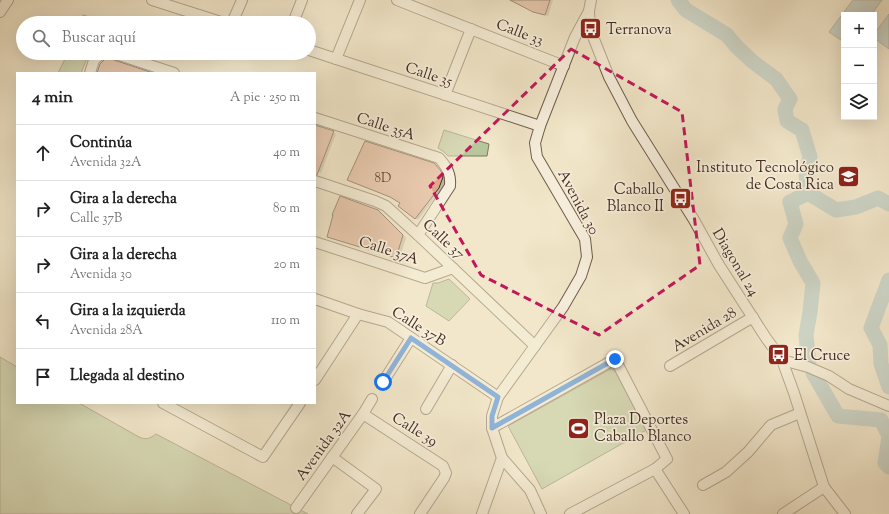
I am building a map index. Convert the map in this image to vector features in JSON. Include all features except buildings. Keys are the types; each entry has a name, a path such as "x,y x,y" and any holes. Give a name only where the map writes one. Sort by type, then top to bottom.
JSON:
{"street":[{"path":"0,12 8,0"},
{"path":"152,0 182,4 209,16"},
{"path":"235,16 242,0"},
{"path":"296,16 302,0"},
{"path":"336,59 360,0"},
{"name":"Calle 33","path":"397,0 564,66"},
{"path":"589,11 591,0"},
{"name":"Diagonal 24","path":"589,11 590,29 609,77 632,121 694,220 719,265 782,360 824,487 845,514"},
{"name":"Avenida 30","path":"502,458 492,428 492,416 498,397 564,307 581,276 587,257 585,239 537,156 535,142 578,31 589,11"},
{"path":"445,95 471,29"},
{"name":"Calle 35","path":"316,52 540,126"},
{"path":"90,72 94,60"},
{"path":"134,60 171,72"},
{"name":"Calle 35A","path":"316,118 439,158 446,166 451,177 450,186 418,235"},
{"name":"Calle 37","path":"316,181 381,203 418,235 535,346"},
{"name":"Calle 37A","path":"316,242 425,278 453,268"},
{"name":"Calle 37B","path":"316,299 358,314 388,322 498,397"},
{"path":"316,377 319,367 358,314"},
{"name":"Avenida 28","path":"670,366 753,317"},
{"path":"383,382 411,338"},
{"path":"492,428 615,359 667,459 655,469 570,514"},
{"path":"782,360 808,367 829,376 849,389 889,406"},
{"path":"426,409 452,365"},
{"name":"Avenida 32A","path":"296,508 372,399"},
{"path":"165,404 263,457 299,404"},
{"path":"703,485 726,472 748,452 771,425 800,413"},
{"name":"Calle 39","path":"363,414 443,466 446,473 420,514"},
{"path":"332,457 376,489 357,514"},
{"path":"482,514 502,458 530,490 541,514"},
{"path":"655,469 684,514"},
{"path":"783,514 824,487"}],"highlighted area":[{"path":"571,49 682,112 700,265 599,335 481,275 430,186"}],"green space":[{"path":"64,60 86,60 81,72 58,72"},
{"path":"444,130 489,144 487,156 448,156 438,148"},
{"path":"449,279 470,299 449,321 426,306 433,283 438,283"},
{"path":"0,357 16,366 16,404 81,404 139,437 148,438 156,434 308,514 0,514"},
{"name":"Plaza Deportes Caballo Blanco","path":"614,367 648,429 542,489 508,426"}],"water":[{"path":"853,0 882,0 873,12 844,12"},
{"path":"889,14 889,49 877,40 877,30"},
{"path":"841,16 841,40 829,32"}],"waterway":[{"path":"678,0 686,10 727,35 752,61 776,79 790,99 785,109 787,121 802,130 810,157 806,174 808,193 836,210 856,207 878,198 889,204"},
{"path":"808,193 790,202 796,224 790,238 800,261 813,283 806,335 809,365"},
{"path":"889,280 871,328 880,345 881,364 889,387"},
{"path":"813,373 838,416 881,420 889,436 885,463 889,467"}],"place":[{"name":"Terranova","path":"590,29"},
{"name":"Instituto Tecnológico de Costa Rica","path":"849,176"},
{"name":"Caballo Blanco II","path":"680,198"},
{"name":"El Cruce","path":"778,355"},
{"name":"Plaza Deportes Caballo Blanco","path":"578,428"}],"route":[{"path":"383,382 411,338 498,397 492,416 492,428 615,359"}]}
